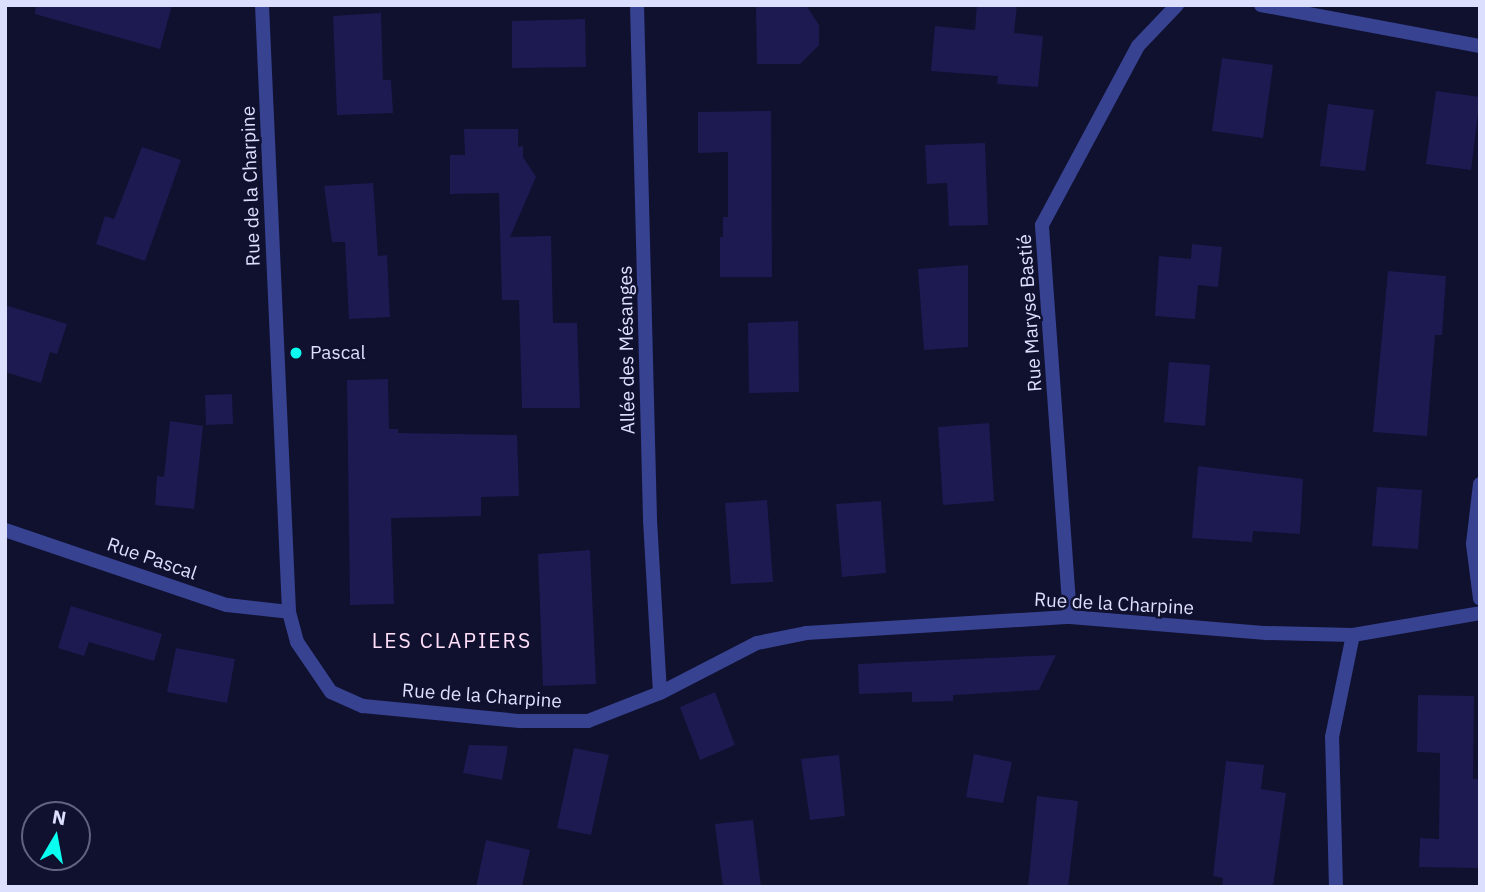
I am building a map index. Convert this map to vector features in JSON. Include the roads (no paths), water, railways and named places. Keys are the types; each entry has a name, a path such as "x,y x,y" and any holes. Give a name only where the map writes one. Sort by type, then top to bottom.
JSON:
{"street":[{"name":"Rue de la Charpine","path":"262,5 289,612 297,642 318,677 331,692 363,706 520,721 588,721 660,693 757,643 806,633 1070,617 1265,633 1353,635 1480,613"},
{"name":"Allée des Mésanges","path":"637,5 650,520 660,693"},
{"path":"1261,5 1480,46"},
{"name":"Rue Maryse Bastié","path":"1070,617 1042,225 1138,46 1175,6"},
{"path":"1480,484 1473,544 1480,599"},
{"name":"Rue Pascal","path":"5,530 227,605 289,612"},
{"path":"1336,887 1332,737 1353,635"}],"place":[{"name":"Pascal","path":"296,353"}],"district":[{"name":"LES CLAPIERS","path":"452,640"}]}
